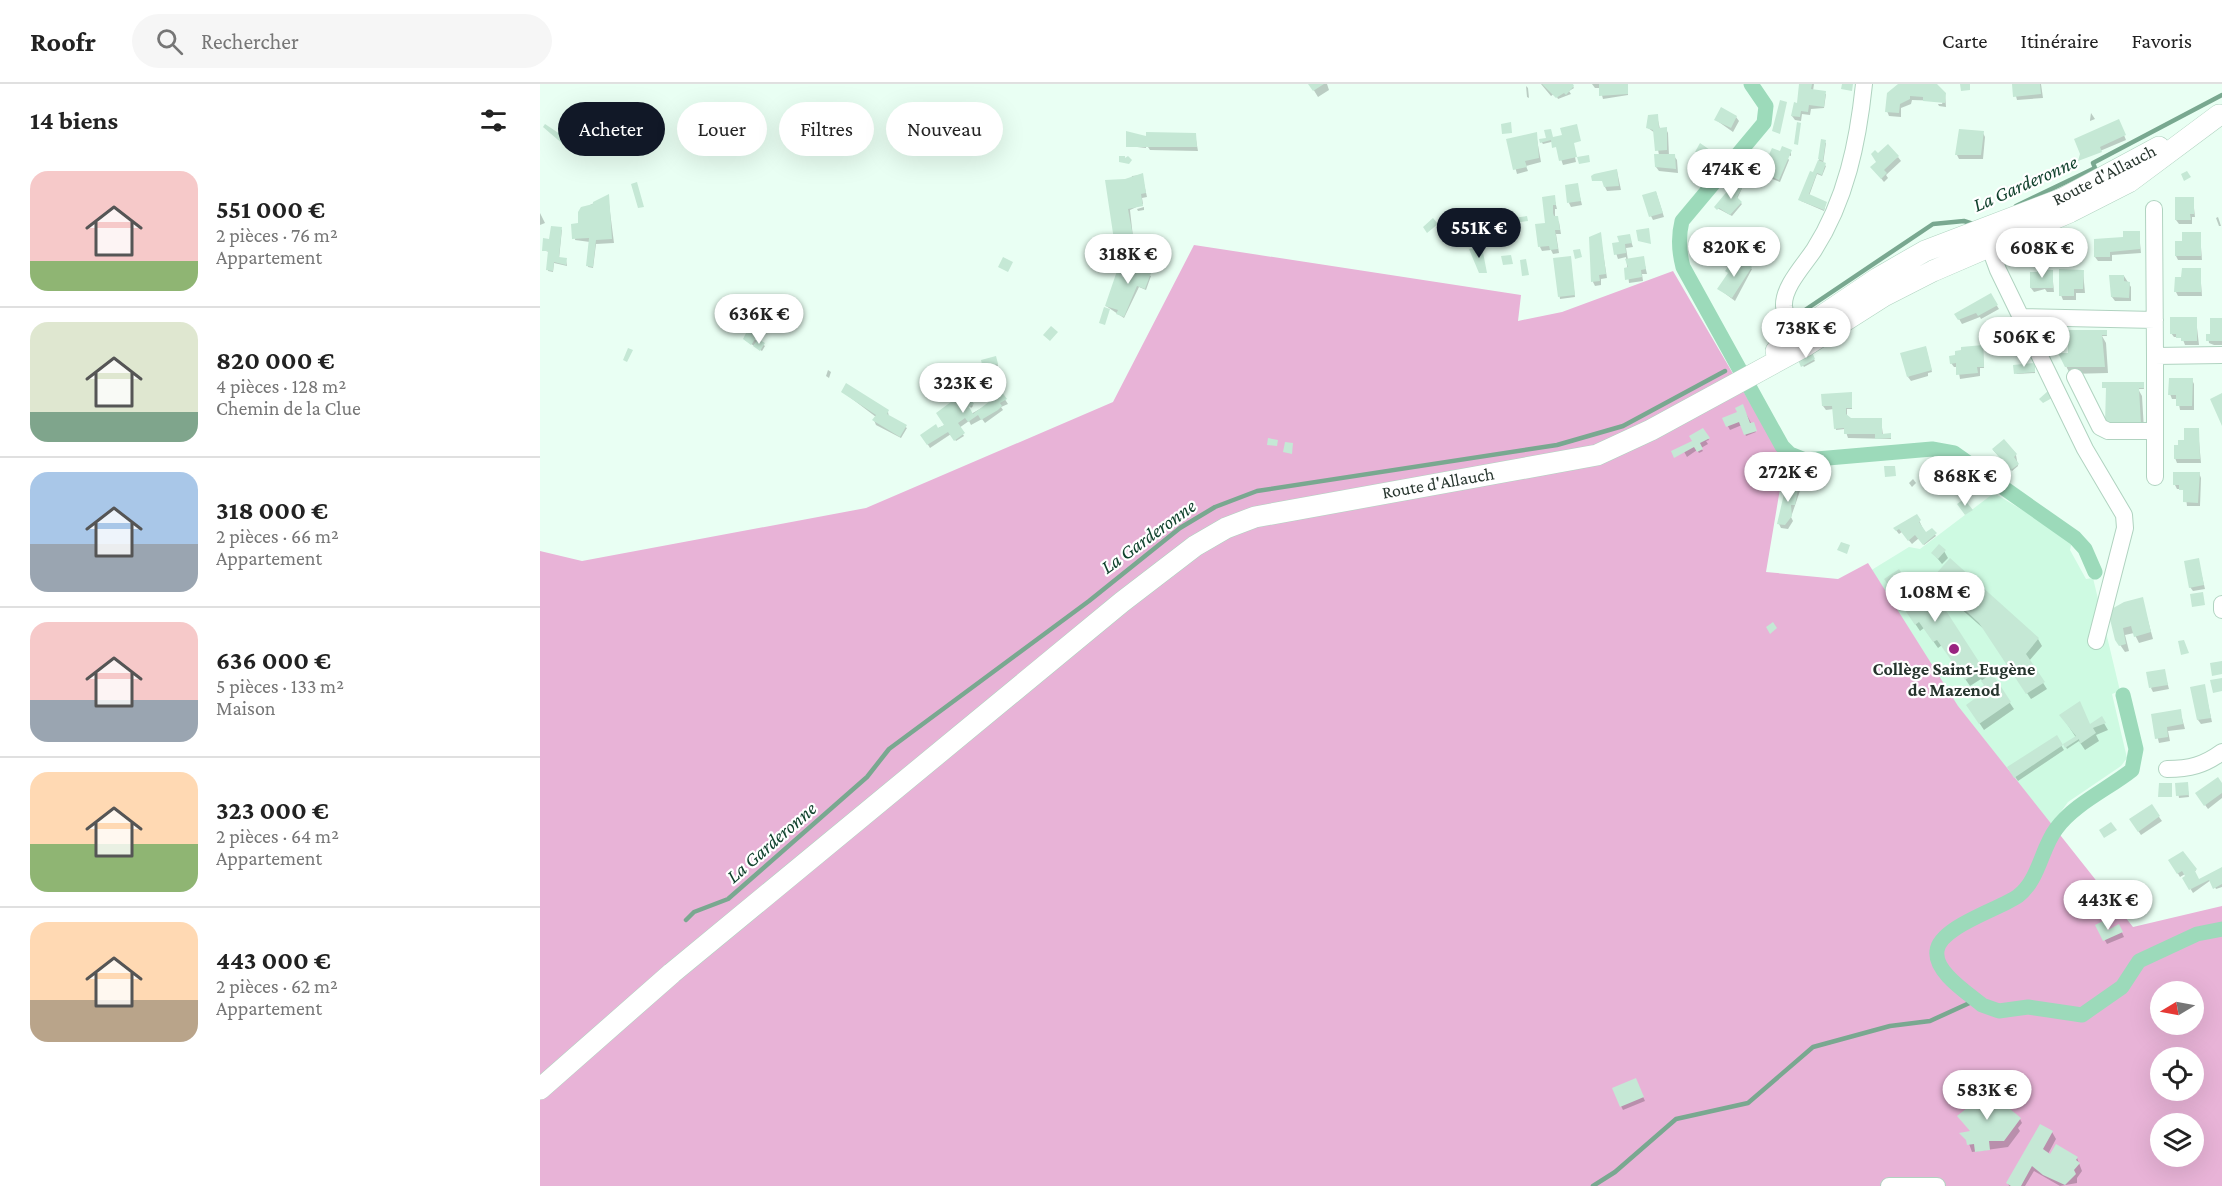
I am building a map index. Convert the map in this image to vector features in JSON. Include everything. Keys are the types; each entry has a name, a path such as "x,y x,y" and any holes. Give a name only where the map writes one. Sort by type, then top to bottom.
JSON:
{"main road":[{"name":"Route d'Allauch","path":"540,1089 701,949 1137,590 1195,546 1226,528 1256,517 1597,455 1651,430 1743,378 1802,338 1878,278 1925,251 1986,238 2067,205 2221,114"}],"street":[{"path":"1802,338 1788,318 1784,305 1787,291 1821,238 1836,209 1859,133 1864,84"},
{"path":"2154,209 2155,477"},
{"path":"1986,238 2021,317 2085,448 2124,515 2125,528 2096,641"},
{"path":"2021,317 2155,320"},
{"path":"2155,356 2222,355"},
{"path":"2075,377 2100,427 2108,432 2155,431"},
{"path":"2222,604 2222,610"},
{"path":"2168,769 2190,769 2208,762 2222,752"},
{"path":"1889,1186 1937,1186"}],"shaded area":[{"path":"1194,245 1521,295 1518,321 1562,312 1673,271 1777,449 1783,471 1766,572 1838,579 1868,563 1958,706 2133,927 2222,906 2222,1186 540,1186 540,551 582,561 866,508 1113,402"},
{"path":"1994,493 2072,540 2070,550 2086,579 2093,578 2120,691 2112,694 2127,758 2121,766 2068,802 2038,843 1852,582 1909,547 1920,549"}],"building":[{"path":"1308,84 1324,84 1313,91"},
{"path":"1542,84 1573,84 1574,86 1566,95 1564,93 1556,98"},
{"path":"1599,84 1628,84 1628,94 1599,96"},
{"path":"1799,84 1812,84 1811,89 1826,91 1824,107 1809,105 1808,112 1801,111 1800,117 1791,116 1794,102 1797,103"},
{"path":"1842,84 1853,84 1852,91 1841,89"},
{"path":"1898,84 1937,84 1946,93 1945,103 1923,101 1923,97 1910,96 1910,99 1900,104 1899,113 1885,112 1887,93"},
{"path":"1960,84 1970,84 1970,90 1961,91"},
{"path":"2012,84 2040,84 2041,94 2013,97"},
{"path":"1780,100 1787,102 1780,134 1772,131"},
{"path":"1721,107 1737,116 1731,128 1714,120"},
{"path":"1658,114 1659,128 1667,127 1667,150 1655,151 1653,130 1646,128 1648,115"},
{"path":"2119,119 2126,135 2100,147 2102,152 2078,161 2080,154 2074,139"},
{"path":"1511,122 1512,133 1502,134 1501,124"},
{"path":"1797,122 1801,123 1798,145 1794,144"},
{"path":"545,124 558,133 558,140 543,127"},
{"path":"1577,124 1581,141 1574,143 1577,157 1559,161 1556,147 1552,148 1551,140 1540,143 1539,139 1546,138 1544,130 1551,129 1553,137 1562,135 1560,128"},
{"path":"1959,129 1984,131 1981,155 1955,155"},
{"path":"1126,131 1146,136 1146,132 1196,133 1197,147 1126,147"},
{"path":"1537,132 1539,158 1525,161 1527,167 1513,170 1506,139"},
{"path":"1821,139 1826,140 1823,161 1818,159"},
{"path":"1700,143 1710,150 1707,155 1695,152"},
{"path":"1888,144 1899,156 1884,170 1887,173 1881,179 1870,167 1876,162 1871,154 1875,150 1878,153"},
{"path":"1782,146 1792,150 1779,180 1761,172 1772,148 1780,151"},
{"path":"1654,154 1675,154 1676,169 1655,167"},
{"path":"1589,155 1590,162 1579,164 1577,157"},
{"path":"1119,156 1125,156 1125,158 1128,156 1132,160 1129,164 1119,162"},
{"path":"1818,160 1826,163 1822,175 1817,173 1809,194 1827,202 1824,210 1798,200 1810,171 1813,172"},
{"path":"1617,169 1619,186 1604,187 1602,181 1592,181 1591,176 1594,174"},
{"path":"2187,171 2191,177 2184,181 2181,174"},
{"path":"1143,173 1146,193 1141,194 1143,206 1128,209 1133,236 1114,240 1105,180 1125,179"},
{"path":"1742,180 1745,183 1737,197 1742,202 1730,215 1719,208 1717,210 1714,207 1729,189 1732,192"},
{"path":"637,182 644,207 638,208 631,184"},
{"path":"1578,183 1581,201 1567,203 1565,185"},
{"path":"1656,191 1663,213 1649,217 1642,195"},
{"path":"609,194 612,239 596,240 593,267 586,266 589,238 572,239 571,224 578,223 578,212 581,207 593,204"},
{"path":"1555,195 1556,205 1553,205 1553,213 1554,216 1558,216 1560,230 1555,230 1558,249 1550,250 1549,246 1538,247 1535,224 1545,223 1542,197"},
{"path":"2175,197 2194,197 2194,214 2190,214 2191,220 2175,220"},
{"path":"1527,216 1528,221 1514,223 1513,218"},
{"path":"1433,218 1438,224 1427,233 1423,227"},
{"path":"551,226 562,227 559,257 567,258 566,265 554,262 553,271 546,270 548,251 542,251 543,238 549,239"},
{"path":"1649,228 1651,244 1638,241 1636,230"},
{"path":"2123,231 2140,231 2140,249 2110,252 2110,257 2094,257 2094,239 2123,237"},
{"path":"1601,232 1606,274 1599,275 1600,281 1591,282 1589,237"},
{"path":"2182,232 2201,232 2201,256 2175,256 2175,241 2182,241"},
{"path":"1630,234 1632,243 1625,244 1626,253 1614,255 1612,243 1619,242 1617,236"},
{"path":"1509,236 1510,242 1500,244 1499,238"},
{"path":"1147,241 1153,245 1142,270 1151,273 1145,289 1137,286 1124,317 1116,314 1118,310 1105,306 1118,268 1123,270 1121,276 1130,280 1135,267 1138,268"},
{"path":"1482,247 1487,273 1479,273 1469,249"},
{"path":"1580,249 1582,257 1575,259 1573,250"},
{"path":"1511,255 1513,264 1503,265 1501,256"},
{"path":"1571,256 1575,295 1558,297 1553,258"},
{"path":"1644,256 1646,269 1641,270 1642,277 1625,280 1624,268 1628,267 1625,259"},
{"path":"1003,257 1013,262 1008,272 998,267"},
{"path":"1739,258 1752,267 1732,298 1717,289 1728,273 1725,271 1730,264 1734,266"},
{"path":"1526,259 1529,275 1522,276 1520,260"},
{"path":"2182,268 2201,268 2201,292 2174,292 2175,277 2181,277"},
{"path":"2037,269 2053,270 2053,288 2030,288 2030,272 2037,272"},
{"path":"2059,269 2084,270 2083,289 2074,289 2074,296 2059,296"},
{"path":"2109,275 2124,275 2124,281 2130,282 2129,298 2111,297"},
{"path":"1991,293 1998,305 1978,316 1976,313 1958,320 1954,314"},
{"path":"1104,307 1110,309 1105,325 1099,323"},
{"path":"2170,317 2197,317 2197,341 2181,341 2181,338 2176,338 2176,334 2170,334"},
{"path":"2210,318 2222,318 2222,341 2206,341 2206,334 2210,334"},
{"path":"1051,326 1058,332 1050,341 1043,335"},
{"path":"2041,326 2053,326 2053,336 2041,336"},
{"path":"748,329 756,338 751,345 743,339"},
{"path":"2065,330 2107,330 2107,335 2102,335 2105,367 2065,367 2058,353 2068,353 2068,335 2065,335"},
{"path":"758,339 765,343 760,351 753,346"},
{"path":"1983,345 1984,367 1977,367 1978,373 1956,375 1956,363 1950,364 1949,356 1955,355 1955,351 1961,350 1961,347"},
{"path":"1926,346 1932,370 1907,377 1900,353"},
{"path":"628,348 633,350 627,362 623,360"},
{"path":"1812,352 1815,359 1801,367 1798,360"},
{"path":"996,356 998,364 983,369 981,360"},
{"path":"2035,363 2035,372 2014,374 2013,365"},
{"path":"2169,378 2193,378 2192,406 2176,406 2176,395 2168,395"},
{"path":"2102,382 2144,382 2144,388 2139,388 2141,424 2105,424 2106,388 2102,388"},
{"path":"846,383 889,410 887,414 907,425 900,437 872,420 876,415 841,392"},
{"path":"996,384 1007,399 1000,403 1002,406 998,410 981,420 978,415 968,422 965,418 958,423 965,433 954,441 948,432 927,445 920,435 936,424 938,428 944,425 936,413 955,399 953,395 964,388 974,404 969,407 973,414 990,401 984,391"},
{"path":"2048,391 2052,398 2043,403 2039,399"},
{"path":"1852,392 1852,408 1846,408 1846,414 1851,418 1882,418 1882,434 1891,433 1891,438 1875,439 1875,434 1844,434 1844,428 1834,429 1832,406 1822,406 1821,394"},
{"path":"2222,393 2222,426 2210,399"},
{"path":"1743,404 1750,423 1754,422 1757,431 1744,435 1739,422 1726,427 1722,418 1737,412 1735,408"},
{"path":"1703,428 1710,438 1700,443 1703,449 1697,452 1694,447 1674,458 1671,451 1692,441 1689,436"},
{"path":"2184,428 2199,428 2200,459 2174,459 2174,445 2178,445 2178,440 2184,440"},
{"path":"1268,438 1278,440 1277,446 1267,445"},
{"path":"2004,439 2017,454 2014,457 2019,464 2011,470 1992,449"},
{"path":"1285,442 1293,443 1292,454 1283,452"},
{"path":"1884,466 1895,466 1896,476 1885,477"},
{"path":"2173,472 2200,472 2198,503 2183,502 2183,490 2179,490 2179,485 2173,485"},
{"path":"1787,481 1799,483 1795,505 1791,505 1792,516 1785,525 1777,524"},
{"path":"1964,499 1973,510 1965,515 1957,504"},
{"path":"1917,514 1926,532 1932,528 1937,533 1923,545 1915,535 1908,541 1899,529 1896,531 1893,528"},
{"path":"1841,542 1850,545 1847,554 1837,550"},
{"path":"1939,544 1946,550 1938,559 1931,553"},
{"path":"1950,558 2039,638 2026,654 2045,682 2026,694 1979,623 1954,600 1956,598 1946,586 1934,576"},
{"path":"2199,558 2204,585 2189,588 2184,561"},
{"path":"1899,569 1912,588 1918,584 1943,606 1983,668 1965,680 1937,640 1933,642 1919,622 1915,625 1884,579"},
{"path":"2203,592 2205,605 2192,607 2190,594"},
{"path":"2143,597 2151,632 2134,637 2131,626 2123,628 2126,644 2119,646 2115,640 2108,611 2124,602"},
{"path":"1773,622 1777,628 1770,634 1766,627"},
{"path":"2184,640 2189,653 2181,655 2178,641"},
{"path":"2222,661 2222,674 2212,676 2210,663"},
{"path":"2165,669 2168,685 2149,688 2146,672"},
{"path":"1992,673 2011,702 1979,724 1966,705 1981,694 1978,689 1984,685 1981,681"},
{"path":"2222,678 2222,691 2213,693 2210,680"},
{"path":"2205,684 2211,718 2197,720 2190,687"},
{"path":"2080,701 2090,724 2102,716 2106,723 2093,728 2096,733 2080,744 2079,739 2065,748 2063,744 2076,736 2059,715"},
{"path":"2181,709 2183,724 2167,727 2168,737 2155,739 2151,714"},
{"path":"2057,735 2063,745 2014,778 2007,767"},
{"path":"2218,777 2222,783 2222,793 2204,806 2195,793"},
{"path":"2188,782 2189,795 2176,796 2175,783"},
{"path":"2159,783 2172,783 2172,797 2158,797"},
{"path":"2152,804 2160,816 2138,832 2129,819"},
{"path":"2111,822 2117,830 2104,838 2099,830"},
{"path":"2183,851 2197,869 2195,871 2199,879 2222,867 2222,884 2213,889 2209,880 2189,890 2182,878 2185,876 2182,871 2177,874 2168,860"},
{"path":"2103,921 2108,930 2119,924 2123,932 2103,941 2095,925"},
{"path":"1636,1078 1644,1097 1620,1107 1612,1088"},
{"path":"1983,1087 2021,1118 2004,1141 1989,1141 1990,1150 1975,1152 1974,1144 1967,1145 1966,1140 1959,1133 1970,1131 1957,1116 1967,1108"},
{"path":"2040,1124 2053,1131 2043,1149 2050,1154 2056,1144 2078,1157 2076,1160 2080,1163 2074,1170 2076,1174 2065,1185 2043,1175 2032,1166 2021,1186 2011,1186 2006,1183"}],"waterway":[{"path":"1751,84 1766,106 1764,123 1682,221 1680,250 1683,267 1782,446 1790,454 1805,460 1932,449 1954,453 2075,538 2085,549 2095,572"},
{"name":"La Garderonne","path":"2016,206 2095,168 2093,163 2222,95"},
{"name":"La Garderonne","path":"1805,310 1933,224 1964,221 1973,224"},
{"name":"La Garderonne","path":"686,920 694,912 728,899 867,777 889,749 1089,601 1180,528 1215,507 1257,491 1557,445 1623,426 1725,371"},
{"path":"2123,695 2136,749 2132,770 2082,804 2063,820 2051,837 2031,882 2025,889 2018,896 1948,934 1940,942 1937,959 1946,974 1982,1005 1999,1011 2028,1007 2082,1015 2122,987 2139,961 2197,934 2222,929"},
{"path":"1593,1186 1615,1172 1676,1119 1748,1103 1813,1047 1890,1026 1930,1021 1976,1000"}],"place":[{"name":"Collège Saint-Eugène de Mazenod","path":"1954,649"}]}
